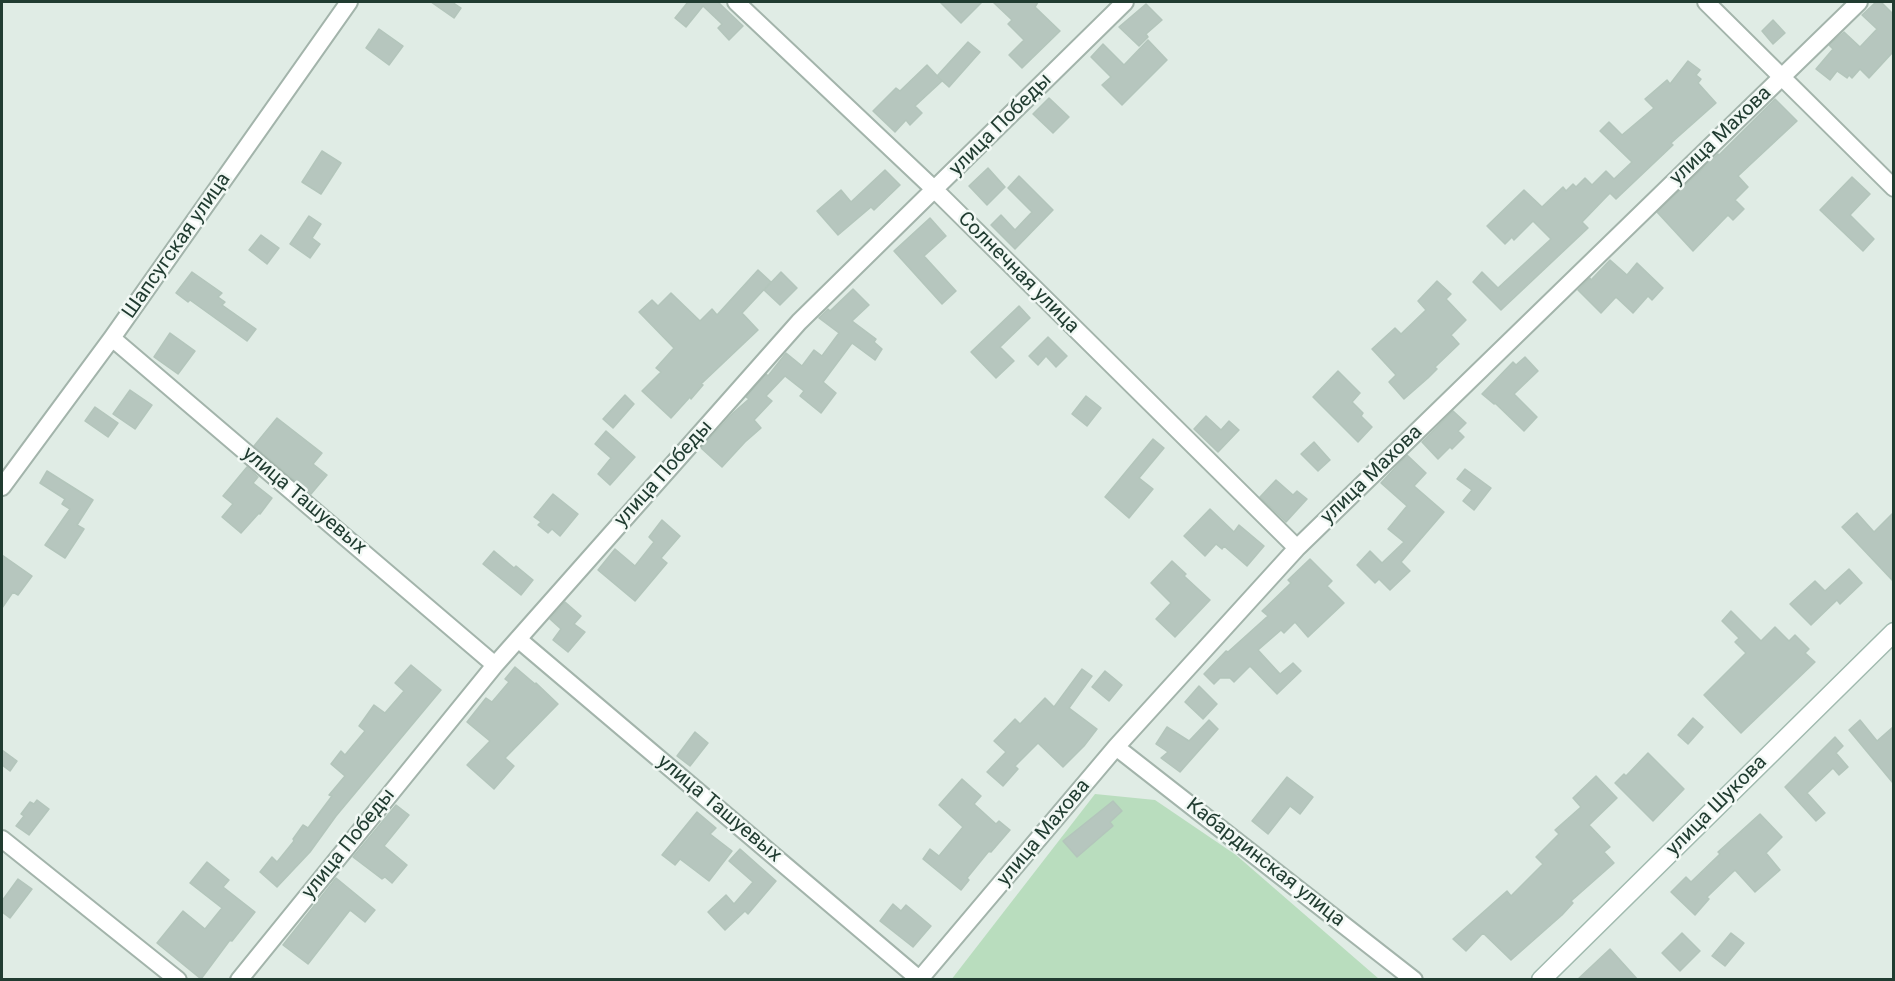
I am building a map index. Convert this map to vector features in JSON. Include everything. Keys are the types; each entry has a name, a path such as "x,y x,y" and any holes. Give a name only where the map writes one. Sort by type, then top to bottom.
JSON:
{"main road":[{"name":"улица Шукова","path":"1541,980 1893,632"}],"street":[{"name":"Шапсугская улица","path":"2,487 112,338 349,2"},
{"name":"Солнечная улица","path":"736,2 935,190 1297,548"},
{"name":"улица Победы","path":"238,980 495,665 799,322 1125,2"},
{"path":"1706,2 1783,76 1893,188"},
{"name":"улица Махова","path":"919,979 1116,747 1297,548 1859,2"},
{"name":"улица Ташуевых","path":"112,338 495,665"},
{"name":"улица Ташуевых","path":"518,639 919,979"},
{"name":"Кабардинская улица","path":"1116,747 1414,980"},
{"path":"2,839 178,980"}],"green space":[{"path":"1095,794 1155,800 1236,855 1379,979 951,980"}],"building":[{"path":"431,2 452,2 461,8 454,18"},
{"path":"688,2 718,2 743,26 729,40 718,28 722,24 703,6 686,27 675,18"},
{"path":"940,2 982,2 961,23"},
{"path":"993,2 1038,2 1035,7 1060,31 1022,68 1009,55 1024,40 1008,24 1012,20"},
{"path":"1876,2 1881,2 1893,14 1893,52 1869,78 1860,69 1852,78 1849,75 1847,78 1837,71 1830,80 1816,69 1833,49 1829,45 1844,32 1860,47 1877,29 1862,15"},
{"path":"1146,4 1162,20 1146,34 1148,37 1139,46 1119,27"},
{"path":"1773,20 1785,33 1773,44 1762,31"},
{"path":"379,29 403,46 389,65 366,48"},
{"path":"1148,40 1167,60 1122,105 1102,85 1111,77 1091,57 1103,44 1124,65"},
{"path":"968,42 980,52 949,87 937,76"},
{"path":"1688,61 1700,70 1696,75 1701,79 1698,83 1716,103 1671,143 1673,145 1616,199 1610,193 1582,222 1588,228 1501,310 1473,282 1482,272 1498,288 1551,239 1533,221 1514,240 1512,237 1505,244 1487,226 1524,190 1542,207 1563,187 1566,191 1573,184 1576,187 1585,178 1592,185 1606,171 1614,179 1632,162 1600,131 1609,122 1622,135 1654,108 1645,99 1667,80 1670,84"},
{"path":"927,65 942,81 915,106 922,113 910,125 906,120 895,132 873,111 896,88 900,91"},
{"path":"1049,98 1069,117 1053,133 1033,114"},
{"path":"1775,99 1797,121 1738,176 1748,187 1735,200 1744,209 1733,220 1728,215 1693,251 1657,212"},
{"path":"322,151 341,163 321,194 302,182"},
{"path":"988,168 1005,187 987,205 969,186"},
{"path":"885,170 900,185 874,210 871,207 838,235 817,211 841,190 851,202"},
{"path":"1019,176 1053,210 1015,249 991,225 1001,215 1015,230 1032,212 1008,188"},
{"path":"1852,177 1870,194 1850,215 1874,239 1863,251 1820,210"},
{"path":"309,216 321,224 312,238 320,244 310,258 290,244"},
{"path":"930,218 946,236 924,256 956,291 942,304 894,251"},
{"path":"261,235 279,248 267,264 249,250"},
{"path":"1610,260 1627,275 1637,263 1663,288 1652,300 1648,296 1633,313 1616,297 1601,313 1578,290"},
{"path":"758,270 771,282 742,313 758,330 701,384 703,385 691,399 690,397 671,418 642,391 661,372 656,368 674,348 639,312 652,300 658,306 671,293 700,321 712,309 717,315"},
{"path":"192,272 222,293 218,297 225,302 222,305 256,329 247,341 190,300 188,302 176,293"},
{"path":"781,272 797,288 780,305 764,290"},
{"path":"1437,281 1451,294 1446,299 1466,320 1451,335 1459,344 1435,367 1437,369 1428,378 1404,399 1389,382 1396,375 1372,349 1395,328 1401,334 1426,310 1418,301"},
{"path":"853,289 869,305 852,321 876,339 874,342 882,349 875,360 852,343 823,382 836,393 821,413 800,396 804,391 785,376 766,396 772,401 754,420 761,428 722,467 701,448 749,399 746,397 766,374 768,376 786,353 802,366 814,350 822,356 839,333 819,318 828,309 830,311"},
{"path":"1019,306 1030,318 1000,347 1014,361 996,378 971,352"},
{"path":"170,333 195,351 178,374 154,357"},
{"path":"1048,337 1067,356 1056,367 1046,356 1038,365 1029,356"},
{"path":"1525,357 1538,371 1514,394 1537,417 1524,431 1495,403 1482,394 1513,362 1516,365"},
{"path":"1338,371 1360,393 1352,402 1372,427 1358,442 1313,397"},
{"path":"130,390 152,405 135,429 113,414"},
{"path":"625,395 634,404 613,428 603,419"},
{"path":"1086,396 1101,408 1087,426 1072,414"},
{"path":"95,407 118,423 108,437 85,421"},
{"path":"1453,411 1466,423 1458,431 1464,437 1438,459 1422,442"},
{"path":"1206,416 1221,430 1229,421 1239,430 1218,452 1194,429"},
{"path":"277,418 322,453 313,464 327,475 311,494 254,446"},
{"path":"606,431 635,457 610,485 598,474 611,458 595,444"},
{"path":"1153,439 1164,448 1139,478 1153,489 1129,518 1105,497"},
{"path":"1314,442 1330,460 1318,471 1301,454"},
{"path":"1407,455 1426,473 1414,486 1444,512 1401,562 1410,571 1390,590 1379,579 1375,583 1357,565 1370,551 1382,563 1404,542 1388,529 1407,506 1381,483"},
{"path":"247,467 258,477 253,483 272,498 241,533 222,517 233,504 223,496"},
{"path":"1465,469 1491,488 1474,510 1463,501 1472,490 1457,479"},
{"path":"47,471 93,500 77,525 84,529 65,558 45,545 70,509 62,504 65,499 40,483"},
{"path":"1276,480 1293,495 1297,491 1307,499 1286,522 1260,497"},
{"path":"553,494 578,514 560,536 552,529 548,533 538,525 541,522 534,517"},
{"path":"1210,509 1234,532 1239,525 1264,546 1247,566 1224,546 1222,549 1216,544 1205,556 1184,536"},
{"path":"1857,513 1874,532 1893,513 1893,581 1842,527"},
{"path":"662,520 680,536 661,558 667,563 635,601 598,570 615,549 635,566 654,542 649,537"},
{"path":"494,551 533,580 521,595 483,564"},
{"path":"2,555 32,576 18,595 13,592 2,608"},
{"path":"1310,559 1332,581 1327,586 1344,603 1308,637 1295,622 1284,633 1281,630 1258,650 1280,674 1293,663 1301,671 1277,694 1250,666 1234,682 1230,678 1220,678 1214,684 1204,674 1226,651 1228,652 1268,616 1262,611 1291,583 1288,580"},
{"path":"1172,561 1186,574 1184,576 1210,600 1175,637 1156,619 1171,603 1151,583"},
{"path":"1849,569 1862,583 1840,604 1837,600 1811,625 1790,604 1815,581 1825,591"},
{"path":"565,602 581,616 574,624 585,632 568,652 553,640 561,629 550,619"},
{"path":"1731,611 1761,641 1775,627 1789,641 1795,635 1809,649 1805,653 1815,662 1741,733 1704,695 1746,653 1735,642 1739,638 1722,621"},
{"path":"411,665 441,690 336,816 310,852 277,887 260,872 272,857 277,862 294,841 293,839 303,825 308,828 332,796 329,795 345,776 331,764 341,751 345,755 365,731 359,726 374,705 385,713 404,691 395,683"},
{"path":"515,667 558,704 505,758 514,766 494,789 467,765 490,741 467,722 486,698 492,702 509,682 505,679"},
{"path":"1082,669 1092,676 1069,708 1097,729 1063,767 1038,743 1015,766 1018,769 1003,786 987,772 1006,752 994,741 1015,719 1020,724 1045,698 1054,707"},
{"path":"1105,671 1122,685 1109,701 1092,687"},
{"path":"1199,686 1217,704 1203,719 1185,702"},
{"path":"1693,718 1703,727 1688,744 1678,735"},
{"path":"1209,720 1218,729 1180,772 1161,758 1168,752 1156,744 1167,727 1189,741"},
{"path":"1860,720 1877,741 1893,727 1893,783 1849,730"},
{"path":"695,732 708,743 690,766 677,756"},
{"path":"1835,737 1843,746 1836,753 1848,767 1839,775 1833,768 1807,793 1825,813 1816,821 1785,787"},
{"path":"2,750 17,761 10,771 2,765"},
{"path":"1648,753 1684,789 1653,821 1615,783 1624,774 1626,776"},
{"path":"1596,776 1617,798 1589,825 1610,847 1604,852 1614,863 1571,901 1573,903 1562,915 1511,960 1483,933 1466,951 1453,939 1507,891 1511,896 1543,864 1536,857 1559,834 1555,830 1581,807 1573,798"},
{"path":"1287,777 1313,797 1300,814 1290,806 1268,834 1252,821"},
{"path":"962,779 981,796 974,804 996,824 999,821 1010,830 991,852 989,851 967,878 969,880 961,890 923,859 930,849 939,856 963,827 939,805"},
{"path":"37,800 49,809 29,835 16,826 24,816 21,814 30,802 34,804"},
{"path":"1113,801 1122,811 1110,822 1113,826 1077,857 1063,841"},
{"path":"396,805 409,815 384,846 407,865 392,883 385,877 382,879 353,857"},
{"path":"697,812 716,828 710,834 732,851 709,881 680,859 675,865 662,855"},
{"path":"1760,814 1782,837 1766,853 1780,870 1755,892 1735,870 1707,897 1709,899 1695,915 1671,892 1686,877 1691,882 1720,854 1718,852"},
{"path":"740,849 776,881 748,914 745,911 725,930 708,912 726,895 734,904 753,882 729,861"},
{"path":"207,862 229,880 223,887 255,912 232,941 230,940 201,979 157,943 183,911 205,929 222,908 190,883"},
{"path":"336,878 375,910 365,922 350,910 308,964 283,945"},
{"path":"18,879 32,889 10,918 2,912 2,901"},
{"path":"893,904 901,911 906,905 931,926 913,947 880,921"},
{"path":"1682,933 1700,951 1680,971 1662,953"},
{"path":"1731,933 1744,943 1725,966 1712,956"},
{"path":"1610,949 1638,980 1577,980"}]}
